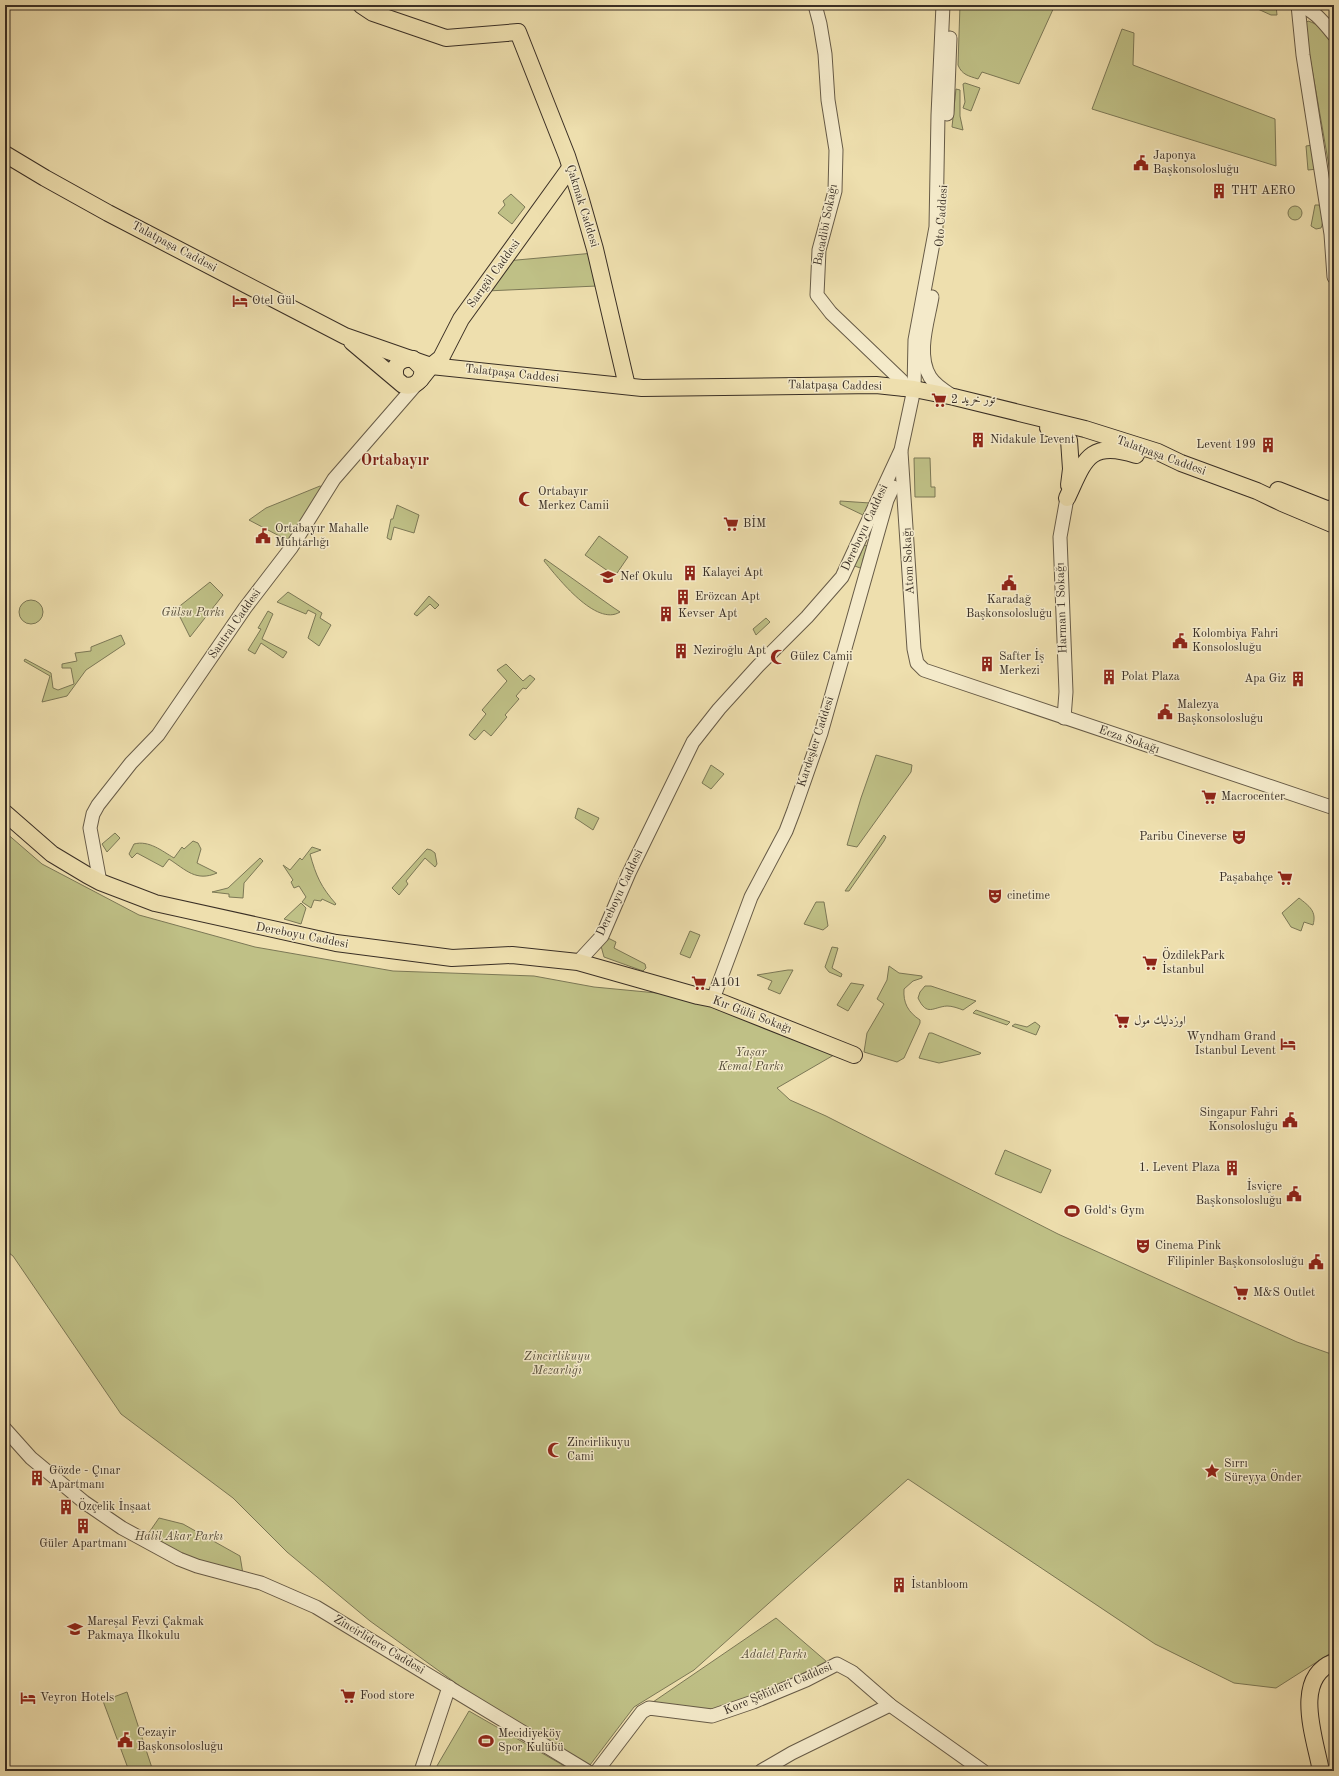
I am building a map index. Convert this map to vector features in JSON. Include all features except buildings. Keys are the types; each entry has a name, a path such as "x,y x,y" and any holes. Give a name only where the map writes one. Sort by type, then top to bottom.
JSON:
{"main road":[{"name":"Çakmak Caddesi","path":"361,5 374,13 446,38 518,32 570,168 595,249 627,386"},
{"name":"Talatpaşa Caddesi","path":"5,154 108,213 345,336 431,366 642,388 876,385 954,397 1085,429 1158,452 1181,463 1257,491 1332,524"},
{"name":"Sarıgöl Caddesi","path":"420,380 431,366 442,358 461,319 570,168"},
{"name":"Talatpaşa Caddesi","path":"345,336 399,382 407,386 420,380"},
{"path":"396,378 394,369 396,365 404,359 413,359 422,368 422,376 420,380"},
{"path":"1028,416 1046,428 1061,431 1069,440 1071,469 1067,498"},
{"path":"1067,498 1087,458 1099,452 1119,450 1202,476 1257,497 1282,503"},
{"path":"1158,452 1181,456 1329,510 1334,507"},
{"name":"Dereboyu Caddesi","path":"5,813 52,854 100,882 155,903 336,943 452,958 512,955 578,962"},
{"name":"Kır Gülü Sokağı","path":"578,962 713,999 854,1055"},
{"path":"1321,1771 1310,1711 1310,1691 1318,1672 1334,1662"}],"street":[{"name":"Bacadibi Sokağı","path":"815,5 825,54 829,108 836,150 835,191 819,250 817,295 831,313 902,381 908,389"},
{"name":"Oto Caddesi","path":"943,5 946,21 944,227 924,350 925,366 930,377 938,387 954,397"},
{"path":"946,21 952,5"},
{"path":"1334,35 1324,22 1303,6 1298,6 1304,62 1331,234 1334,277"},
{"name":"Oto Caddesi","path":"908,389 915,340 936,227 938,115 946,21"},
{"name":"Santral Caddesi","path":"100,882 90,828 92,814 132,762 158,735 245,608 291,548 334,479 420,380"},
{"name":"Dereboyu Caddesi","path":"578,962 602,936 626,880 693,742 719,709 758,666 807,617 842,577 901,450 908,389"},
{"name":"Atom Sokağı","path":"901,450 914,649 917,663 924,670"},
{"name":"Kardeşler Caddesi","path":"713,999 751,897 786,830 794,810 821,733 887,500 892,488 903,482"},
{"name":"Harman 1 Sokağı","path":"1064,718 1066,692 1060,537 1067,498"},
{"name":"Ecza Sokağı","path":"924,670 1334,808"},
{"name":"Zincirlidere Caddesi","path":"5,1429 31,1458 84,1502 122,1528 153,1544 157,1548"},
{"name":"Zincirlidere Caddesi","path":"5,1434 28,1459 82,1506 121,1531 150,1547 157,1548 197,1566 261,1583 316,1607 587,1771"},
{"name":"Kore Şehitleri Caddesi","path":"597,1771 642,1712 649,1708 712,1716 753,1702 806,1680 837,1664 852,1672 890,1705 983,1771"},
{"path":"421,1771 449,1687"},
{"path":"761,1771 792,1753 890,1705"}],"green space":[{"path":"960,5 1055,5 1019,84 982,72 978,79 966,75 962,71 958,65"},
{"path":"1249,5 1276,5 1277,15 1271,15"},
{"path":"1308,21 1319,27 1334,42 1334,189 1305,29"},
{"path":"1122,29 1134,33 1133,65 1275,119 1276,166 1092,109"},
{"path":"965,83 980,88 971,111 963,108 965,102 963,84"},
{"path":"956,89 960,90 960,116 963,130 952,127"},
{"path":"1313,145 1318,169 1308,170 1306,146"},
{"path":"511,194 525,207 512,224 498,213 505,205 503,201"},
{"path":"1315,205 1319,205 1323,216 1321,228 1316,229 1311,226"},
{"path":"1292,206 1298,206 1302,210 1302,216 1298,220 1292,220 1288,216 1288,210"},
{"path":"594,253 597,286 486,291 506,261"},
{"path":"914,458 930,458 931,487 935,487 935,497 915,497"},
{"path":"320,486 324,488 290,538 285,539 249,520 266,508"},
{"path":"840,501 870,503 865,516 840,504"},
{"path":"397,505 419,515 414,533 394,527 391,540 387,538 391,519 393,519"},
{"path":"599,536 628,557 615,576 585,555"},
{"path":"864,545 868,546 863,559 863,569 852,565 859,558"},
{"path":"545,559 620,612 610,615 600,613 589,607 568,589 544,561"},
{"name":"Gülsu Parkı","path":"210,582 223,595 190,637 176,609"},
{"path":"288,592 322,613 320,618 331,625 319,646 308,638 316,614 308,610 306,614 277,602"},
{"path":"429,596 439,605 435,609 430,604 417,616 414,614"},
{"path":"31,600 40,603 43,612 40,621 31,624 22,621 19,612 22,603"},
{"path":"268,611 273,614 262,639 287,652 283,658 261,643 255,654 248,650 261,629 258,628"},
{"path":"766,618 770,622 756,635 753,629"},
{"path":"121,635 125,644 86,670 67,696 42,702 50,676 24,661 25,659 51,673 53,688 58,690 74,684 71,668 62,668 62,664 77,661 75,653 91,651 91,647"},
{"path":"506,664 523,681 530,675 535,679 526,689 523,688 516,696 519,699 505,715 507,717 491,736 484,730 475,740 469,735 486,714 482,710 507,681 497,670"},
{"path":"876,755 912,765 911,772 857,847 847,845 861,798"},
{"path":"711,765 724,774 711,789 702,783"},
{"path":"578,808 599,818 593,830 575,818"},
{"name":"Zincirlikuyu Mezarlığı","path":"5,832 42,864 139,915 255,947 393,971 534,976 594,987 678,995 839,1052 777,1088 790,1100 826,1116 1058,1234 1297,1342 1334,1355 1334,1651 1276,1688 1234,1683 1155,1644 908,1479 694,1670 634,1707 590,1765 475,1697 370,1621 287,1552 233,1498 121,1414 13,1256 5,1250"},
{"path":"115,833 120,838 107,852 102,844"},
{"path":"884,835 886,837 884,841 849,891 845,891"},
{"path":"193,841 198,843 201,849 197,863 217,873 203,876 192,874 169,859 163,867 137,853 132,858 129,854 134,844 140,843 155,847 174,858 182,847 184,849"},
{"path":"312,847 321,850 310,854 314,869 326,892 336,904 335,905 322,899 321,901 314,900 311,908 302,902 306,897 299,886 294,888 291,882 293,880 283,865 290,870 300,858 302,860"},
{"path":"427,849 435,853 437,864 435,867 425,858 406,881 408,884 399,895 392,888"},
{"path":"260,858 263,861 244,883 243,898 229,897 229,894 212,892 228,888"},
{"path":"1299,898 1309,906 1314,916 1313,925 1304,922 1301,931 1291,927 1282,913"},
{"path":"816,902 824,902 828,926 823,930 804,924"},
{"path":"301,903 306,908 301,924 284,919"},
{"path":"690,931 700,935 690,958 680,954"},
{"path":"606,937 616,942 614,948 645,964 646,968 643,971 604,957 601,946"},
{"path":"832,947 838,948 832,968 842,974 841,977 829,972 825,967"},
{"path":"889,966 899,973 922,976 922,978 913,981 904,989 905,1003 912,1014 920,1020 920,1023 904,1058 897,1062 864,1052 867,1033 884,1004 877,999 887,980"},
{"path":"793,970 780,994 768,989 772,981 757,975"},
{"path":"851,983 864,985 848,1011 837,1005"},
{"path":"925,986 931,986 976,1001 963,1010 947,1006 931,1010 927,1009 921,1004 918,998 920,992"},
{"path":"976,1010 1010,1022 1007,1025 973,1013"},
{"path":"1035,1022 1040,1026 1036,1035 1012,1026 1015,1024 1027,1027"},
{"path":"929,1033 981,1053 939,1063 919,1058"},
{"path":"1005,1150 1051,1170 1041,1193 995,1174"},
{"name":"Halil Akar Parkı","path":"159,1518 183,1524 240,1556 243,1574 196,1560 171,1549 148,1534"},
{"name":"Adalet Parkı","path":"776,1618 827,1662 763,1692 710,1710 653,1702"},
{"path":"127,1692 153,1771 129,1771 103,1701"},
{"name":"Mecidiyeköy Spor Kulübü","path":"469,1711 573,1771 434,1771"}],"place":[{"name":"Japonya Başkonsolosluğu","path":"1141,163"},
{"name":"THT AERO","path":"1219,191"},
{"name":"Otel Gül","path":"240,301"},
{"name":"تور خرید 2","path":"939,400"},
{"name":"Nidakule Levent","path":"978,440"},
{"name":"Levent 199","path":"1268,445"},
{"name":"Ortabayır Merkez Camii","path":"526,499"},
{"name":"BİM","path":"731,524"},
{"name":"Ortabayır Mahalle Muhtarlığı","path":"263,536"},
{"name":"Kalayci Apt","path":"690,573"},
{"name":"Nef Okulu","path":"608,577"},
{"name":"Karadağ Başkonsolosluğu","path":"1009,583"},
{"name":"Erözcan Apt","path":"683,597"},
{"name":"Kevser Apt","path":"666,614"},
{"name":"Kolombiya Fahri Konsolosluğu","path":"1180,641"},
{"name":"Neziroğlu Apt","path":"681,651"},
{"name":"Gülez Camii","path":"778,657"},
{"name":"Safter İş Merkezi","path":"987,664"},
{"name":"Polat Plaza","path":"1109,677"},
{"name":"Apa Giz","path":"1298,679"},
{"name":"Malezya Başkonsolosluğu","path":"1165,712"},
{"name":"Macrocenter","path":"1209,797"},
{"name":"Paribu Cineverse","path":"1239,837"},
{"name":"Paşabahçe","path":"1285,878"},
{"name":"cinetime","path":"995,896"},
{"name":"ÖzdilekPark İstanbul","path":"1150,963"},
{"name":"A101","path":"699,983"},
{"name":"اوزدليك مول","path":"1122,1021"},
{"name":"Wyndham Grand Istanbul Levent","path":"1288,1044"},
{"name":"Singapur Fahri Konsolosluğu","path":"1290,1120"},
{"name":"1. Levent Plaza","path":"1232,1168"},
{"name":"İsviçre Başkonsolosluğu","path":"1294,1194"},
{"name":"Gold‘s Gym","path":"1072,1211"},
{"name":"Cinema Pink","path":"1143,1246"},
{"name":"Filipinler Başkonsolosluğu","path":"1316,1262"},
{"name":"M&S Outlet","path":"1241,1293"},
{"name":"Zincirlikuyu Cami","path":"555,1450"},
{"name":"Sırrı Süreyya Önder","path":"1212,1471"},
{"name":"Gözde - Çınar Apartmanı","path":"37,1478"},
{"name":"Özçelik İnşaat","path":"66,1507"},
{"name":"Güler Apartmanı","path":"83,1526"},
{"name":"İstanbloom","path":"899,1585"},
{"name":"Mareşal Fevzi Çakmak Pakmaya İlkokulu","path":"75,1629"},
{"name":"Food store","path":"348,1696"},
{"name":"Veyron Hotels","path":"28,1698"},
{"name":"Cezayir Başkonsolosluğu","path":"125,1740"},
{"name":"Mecidiyeköy Spor Kulübü","path":"486,1741"}],"district":[{"name":"Ortabayır","path":"395,461"}],"park label":[{"name":"Yaşar Kemal Parkı","path":"751,1060"}]}
